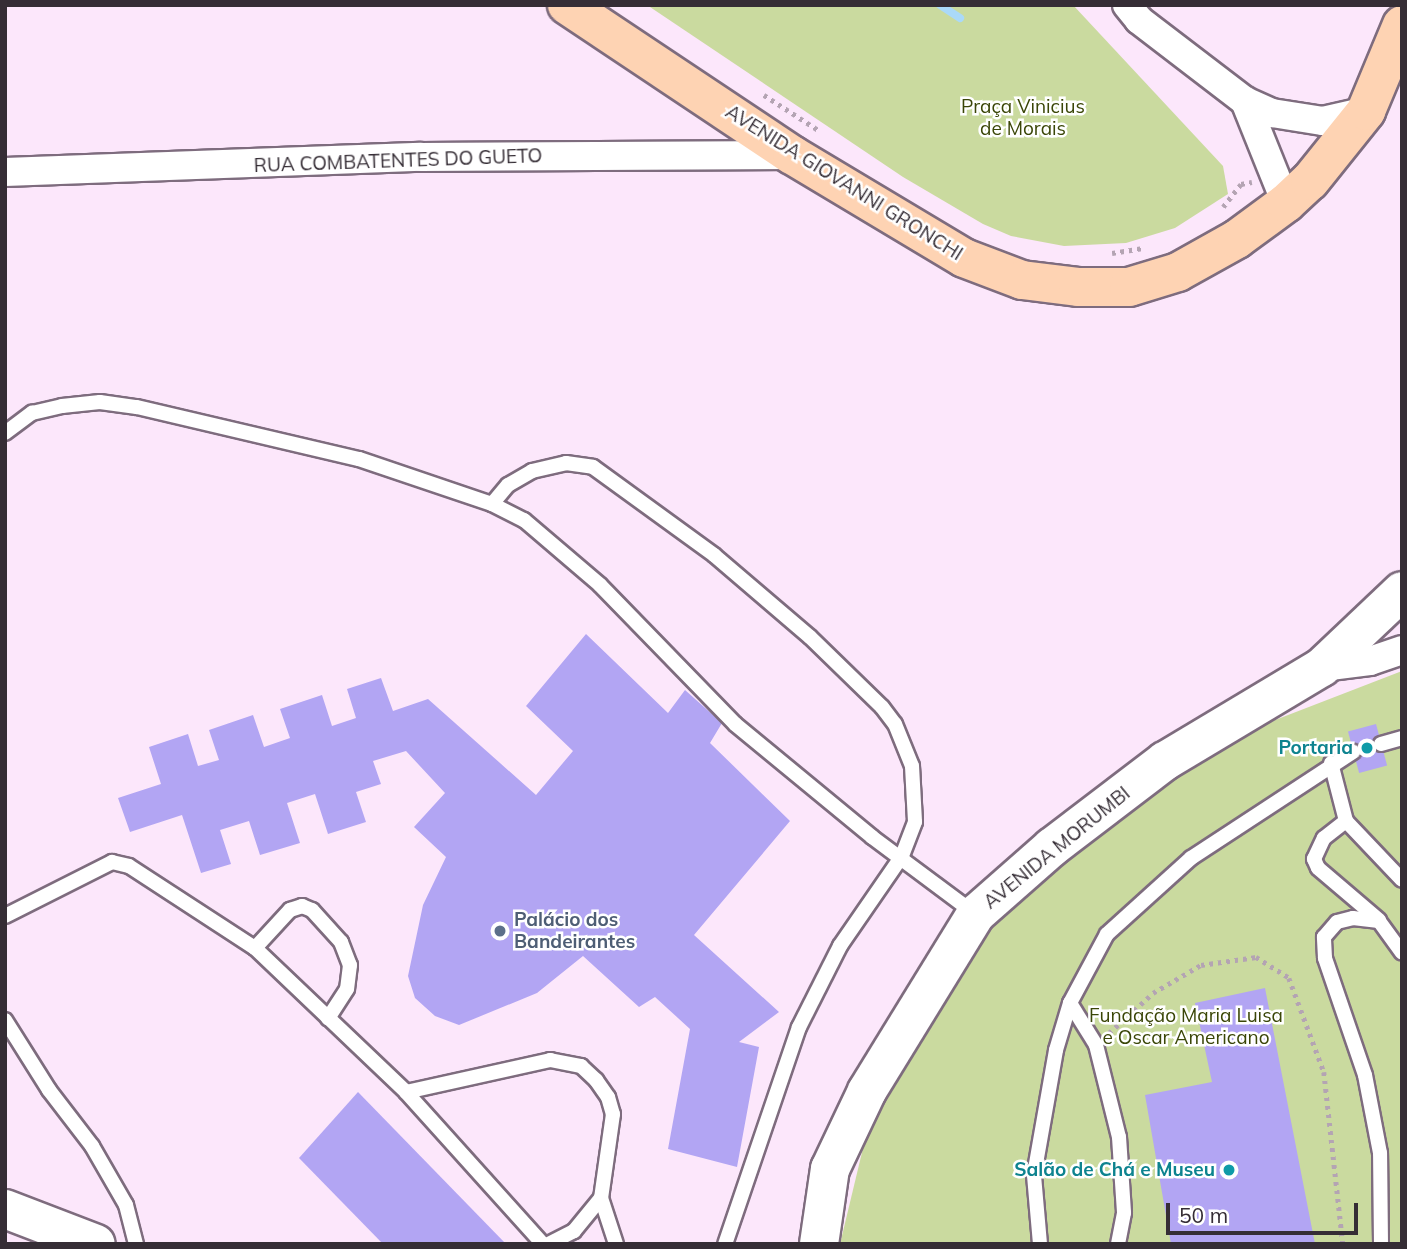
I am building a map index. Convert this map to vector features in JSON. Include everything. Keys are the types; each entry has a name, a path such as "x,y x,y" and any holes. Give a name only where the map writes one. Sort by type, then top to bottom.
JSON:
{"main road":[{"name":"AVENIDA GIOVANNI GRONCHI","path":"568,5 792,155 964,258 1021,279 1078,287 1129,287 1178,272 1237,239 1281,190 1310,181 1366,111 1402,25"},
{"name":"AVENIDA MORUMBI","path":"819,1244 830,1169 866,1091 976,914 1052,847 1165,761 1322,667 1402,591"},
{"path":"5,1209 96,1244"}],"street":[{"path":"1126,5 1139,20 1245,101 1300,120 1323,121 1366,111"},
{"path":"1245,101 1281,190"},
{"name":"RUA COMBATENTES DO GUETO","path":"5,172 421,157 792,155"},
{"path":"1322,667 1370,661 1402,650"}],"lane":[{"path":"5,433 32,413 62,406 100,402 137,407 359,459 492,504 524,520 562,552 735,724 872,837 902,856 976,914"},
{"path":"492,504 508,485 533,471 566,463 593,467 653,507 810,637 895,724 912,766 915,822 902,856 840,946 799,1027 725,1244"},
{"path":"1381,744 1402,738"},
{"path":"1040,1244 1034,1175 1040,1129 1070,1003 1116,925 1191,858 1331,763 1353,752"},
{"path":"1331,763 1346,821 1402,880"},
{"path":"1346,821 1324,838 1314,859 1333,883 1379,921 1402,953"},
{"path":"5,916 112,862 121,863 256,948 406,1092 543,1244"},
{"path":"256,948 290,910 302,906 312,910 341,942 350,965 347,989 328,1018"},
{"path":"1379,921 1353,918 1337,922 1324,937 1325,958 1365,1074 1380,1153 1381,1244"},
{"path":"1070,1003 1096,1045 1119,1137 1124,1177 1124,1213 1118,1244"},
{"path":"5,1020 49,1090 92,1146 126,1205 136,1244"},
{"path":"406,1092 550,1060 581,1066 608,1097 613,1114 601,1198 617,1244"},
{"path":"549,1244 574,1231 601,1198"}],"path":[{"path":"1216,212 1241,184 1281,190"},
{"path":"1107,254 1146,247"},
{"path":"1096,1045 1153,992 1201,965 1256,957 1289,978 1324,1072 1343,1244"}],"green space":[{"name":"Praça Vinicius de Morais","path":"647,5 1073,5 1223,166 1228,194 1175,228 1126,243 1064,246 1011,236 983,224 903,177"},
{"name":"Fundação Maria Luisa e Oscar Americano","path":"1402,671 1402,1244 840,1244 864,1144 934,992 1021,879 1139,793 1247,731"}],"building":[{"path":"586,634 668,713 685,690 722,723 710,743 790,821 694,935 779,1012 739,1042 759,1047 737,1167 668,1149 690,1029 655,997 639,1007 583,956 537,993 459,1025 435,1016 415,998 408,976 423,905 446,857 414,827 445,793 406,751 373,761 381,784 356,792 366,822 328,834 315,794 287,803 300,843 260,855 249,821 220,830 231,864 201,873 182,815 130,832 118,798 161,784 149,747 188,734 198,766 219,760 209,730 253,715 264,747 290,738 280,709 322,695 332,726 356,718 347,689 381,678 393,711 428,699 536,795 573,751 526,706"},
{"name":"Portaria","path":"1376,724 1387,766 1359,773 1348,732"},
{"name":"Salão de Chá e Museu","path":"1265,988 1315,1244 1171,1244 1145,1095 1212,1082 1195,1003"},
{"path":"358,1092 506,1244 383,1244 299,1158"}],"waterway":[{"path":"940,5 960,18"}],"place":[{"name":"Portaria","path":"1367,748"},
{"name":"Palácio dos Bandeirantes","path":"500,931"},
{"name":"Salão de Chá e Museu","path":"1229,1170"}]}
